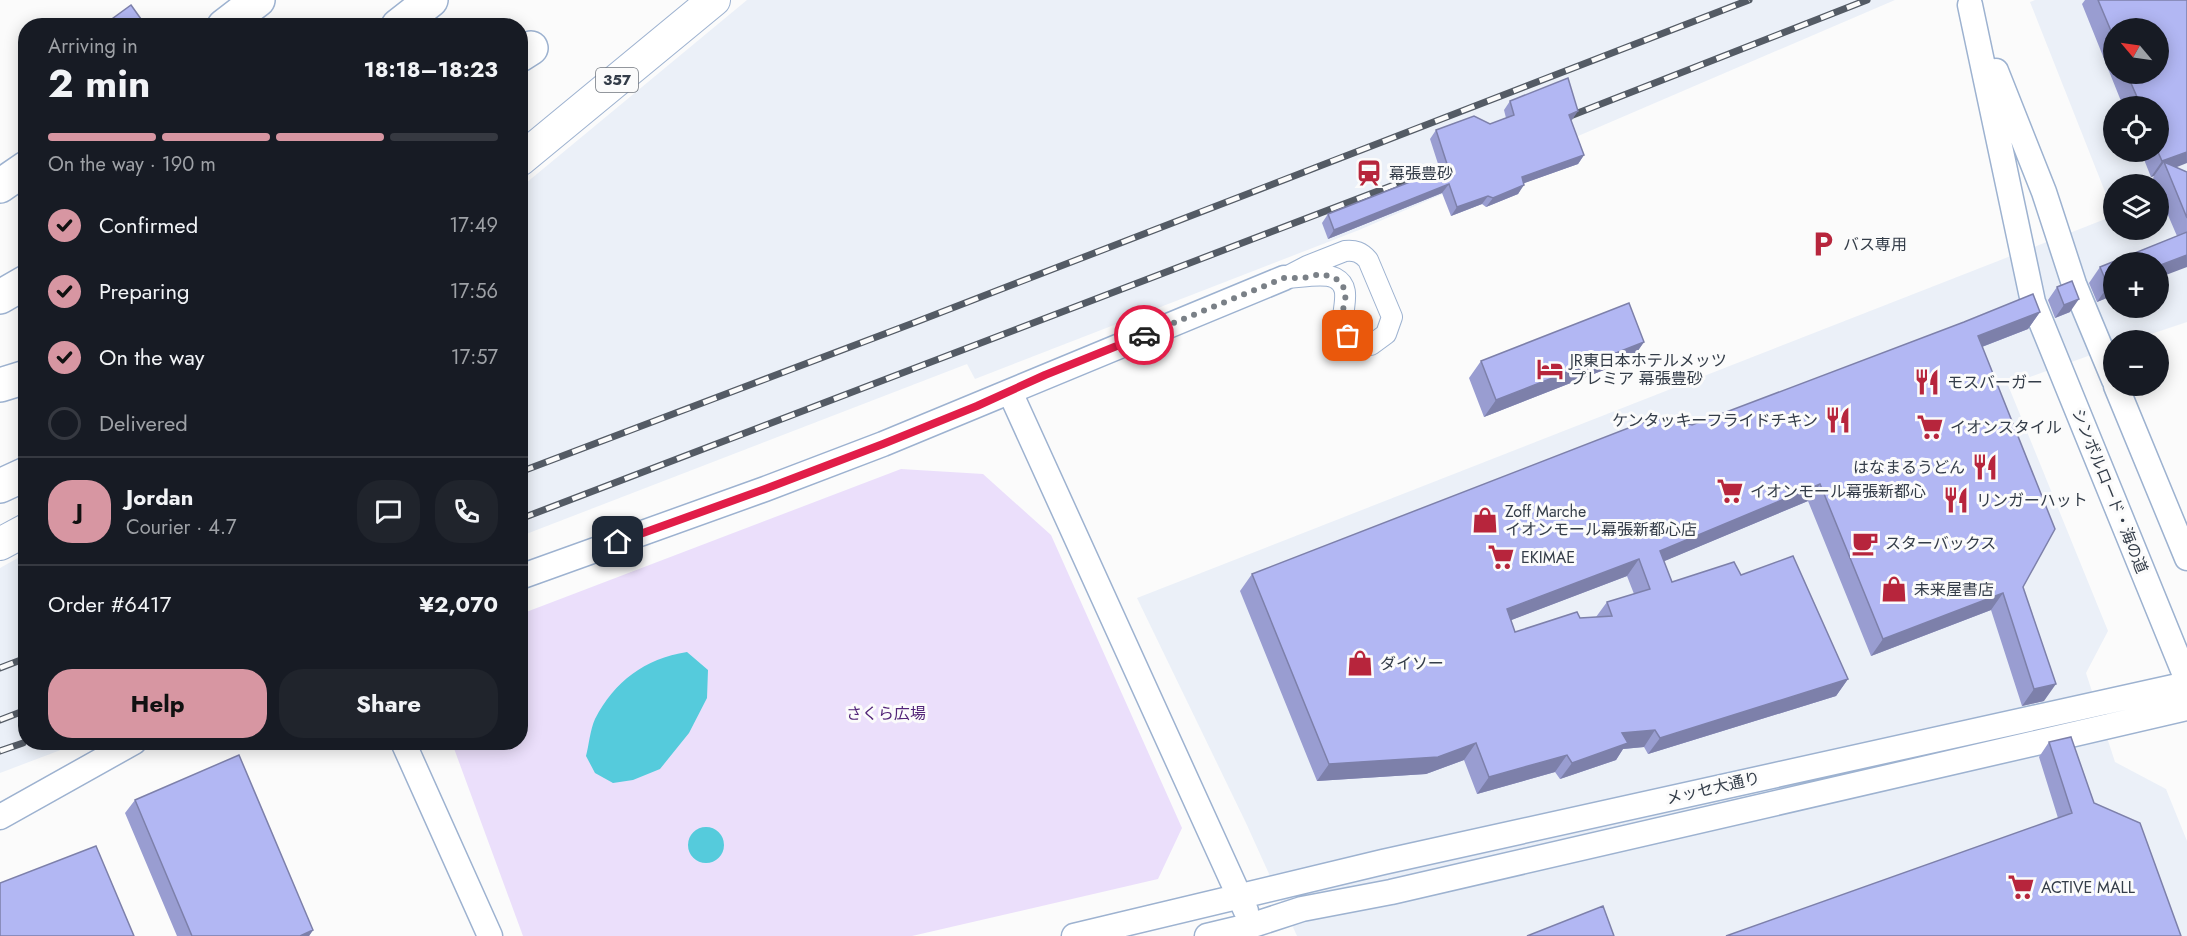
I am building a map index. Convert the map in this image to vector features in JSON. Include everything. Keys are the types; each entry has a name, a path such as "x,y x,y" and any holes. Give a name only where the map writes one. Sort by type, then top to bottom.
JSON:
{"highway":[{"path":"234,18 258,0"},
{"path":"408,18 430,0"},
{"name":"357","path":"528,153 714,0"},
{"path":"0,186 18,174"},
{"path":"0,297 18,287"},
{"path":"0,385 18,379"},
{"path":"0,486 18,478"},
{"path":"0,544 18,534"}],"street":[{"name":"シンボルロード・海の道","path":"1977,3 2033,302 2187,682"},
{"path":"1977,3 2074,284 2103,354"},
{"path":"528,574 883,444 1345,251 1353,250 1368,260 1392,317 1386,334 1371,345 1362,344 1348,336 1341,321 1346,294 1342,284 1335,278 1321,274 1303,278 1284,278"},
{"path":"1010,392 1256,931"},
{"path":"2120,396 2187,558"},
{"name":"メッセ大通り","path":"1074,936 1429,852 2187,682"},
{"name":"メッセ大通り","path":"1206,936 1256,931 1302,909 1391,892 2187,708"},
{"path":"0,817 120,750"},
{"path":"407,750 490,936"}],"shaded area":[{"path":"747,0 1895,0 1359,230 975,379 967,364 528,533 528,181"},
{"name":"イオンモール幕張新都心","path":"2035,0 2187,0 2187,322 2163,330 2103,330 2103,351 2008,385 2108,631 2086,673 2115,762 2166,789 2187,841 2187,936 1297,936 1246,823 1137,598 2103,220 2103,240 2169,240 2169,174 2103,174 2103,187 2030,2"},
{"path":"18,558 18,750 61,750 0,773 0,568"}],"green space":[{"name":"さくら広場","path":"901,469 983,474 1051,535 1182,828 1158,879 912,936 523,936 455,750 528,750 528,611"}],"water":[{"path":"687,652 708,670 707,698 689,733 660,769 633,780 613,783 595,773 586,756 595,719 612,693 644,666"},
{"path":"706,827 719,832 724,845 719,858 706,863 693,858 688,845 693,832"}],"building":[{"path":"2098,0 2187,0 2187,152 2169,158 2169,96 2137,96 2131,84 2169,84 2169,18 2106,18"},
{"path":"131,5 140,18 113,18"},
{"name":"幕張豊砂","path":"1568,78 1578,111 1569,115 1584,155 1522,177 1524,185 1493,198 1488,196 1457,207 1449,184 1334,230 1328,214 1448,167 1436,130 1474,116 1490,124 1514,115 1510,101"},
{"path":"2164,162 2187,172 2187,218 2169,174"},
{"path":"2187,232 2187,255 2169,262 2169,252 2137,252 2169,240"},
{"path":"2072,281 2079,299 2064,305 2057,287"},
{"name":"EKIMAE","path":"2033,294 2040,312 1978,336 2055,529 2023,587 2056,684 2034,689 2003,593 1883,639 1820,484 1660,551 1672,582 1734,562 1741,575 1793,556 1848,679 1660,738 1655,730 1622,733 1628,743 1572,763 1567,755 1489,777 1476,743 1438,757 1329,764 1252,574 1649,420 1669,418 1692,425","holes":["1639,559 1650,589 1607,602 1612,616 1580,618 1577,612 1515,632 1507,609"]},
{"name":"JR東日本ホテルメッツ プレミア 幕張豊砂","path":"1629,303 1644,342 1496,400 1481,361"},
{"name":"ACTIVE MALL","path":"2071,737 2094,803 2140,823 2181,936 1726,936 2072,813 2049,742"},
{"path":"239,755 313,930 300,936 192,936 135,800"},
{"path":"96,846 134,936 0,936 0,883"},
{"path":"1603,906 1614,936 1527,936"}],"railway":[{"path":"528,469 916,322 1749,0"},
{"path":"1560,120 1867,0"},
{"path":"528,516 1454,162"},
{"path":"0,668 18,661"},
{"path":"0,720 18,713"},
{"path":"0,751 18,745"}],"way so far":[{"path":"1144,335 1284,278 1303,278 1321,274 1335,278 1342,284 1346,294 1341,321 1348,336"}],"place":[{"name":"幕張豊砂","path":"1369,173"},
{"name":"バス専用","path":"1823,244"},
{"name":"JR東日本ホテルメッツ プレミア 幕張豊砂","path":"1550,369"},
{"name":"モスバーガー","path":"1927,382"},
{"name":"ケンタッキーフライドチキン","path":"1838,420"},
{"name":"イオンスタイル","path":"1930,427"},
{"name":"はなまるうどん","path":"1985,467"},
{"name":"イオンモール幕張新都心","path":"1730,491"},
{"name":"リンガーハット","path":"1956,500"},
{"name":"Zoff Marche イオンモール幕張新都心店","path":"1485,520"},
{"name":"スターバックス","path":"1865,543"},
{"name":"EKIMAE","path":"1501,557"},
{"name":"未来屋書店","path":"1894,589"},
{"name":"ダイソー","path":"1360,663"},
{"name":"ACTIVE MALL","path":"2021,887"}],"route":[{"path":"618,542 883,444 1144,335"}]}
